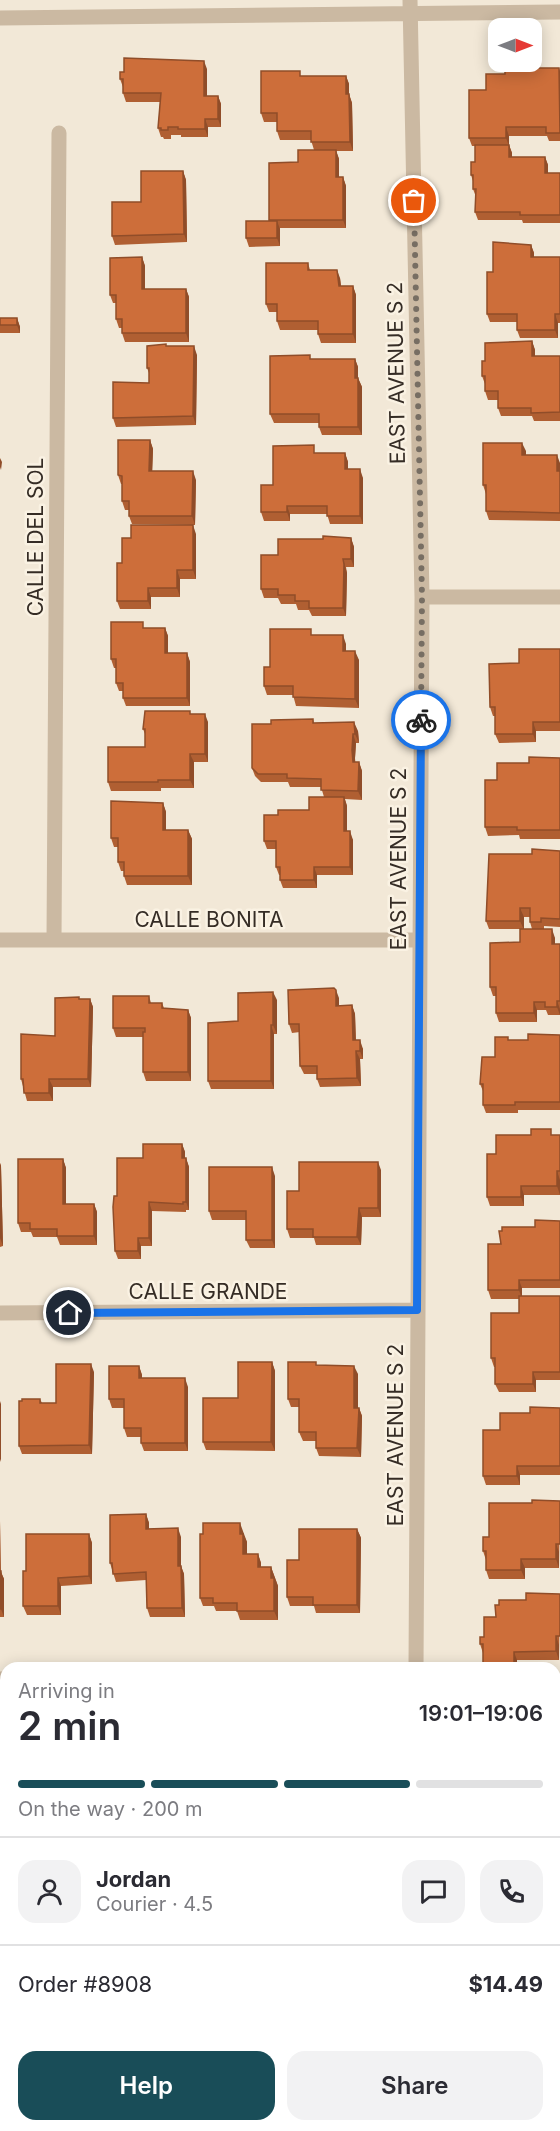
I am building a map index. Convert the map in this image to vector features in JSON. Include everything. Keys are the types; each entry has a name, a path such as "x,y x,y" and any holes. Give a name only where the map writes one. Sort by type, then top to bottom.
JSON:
{"street":[{"path":"0,18 410,7 560,12"},
{"name":"EAST AVENUE S 2","path":"410,7 422,597 416,1662"},
{"name":"CALLE DEL SOL","path":"54,940 59,133"},
{"path":"422,597 560,597"},
{"name":"CALLE BONITA","path":"0,940 419,940"},
{"name":"CALLE GRANDE","path":"0,1313 417,1310"}],"building":[{"path":"124,58 204,61 204,96 218,96 218,119 205,119 205,129 168,127 168,130 161,130 158,128 161,93 123,93 123,79 120,79 120,72 124,72"},
{"path":"542,68 559,68 560,133 546,133 546,127 506,127 506,138 469,138 469,90 486,90 486,74 505,74 505,72 542,72"},
{"path":"261,71 300,71 300,76 346,76 346,94 349,94 350,142 311,142 311,131 277,131 277,113 261,113"},
{"path":"475,145 509,145 509,157 545,157 545,173 560,173 560,215 475,212 476,189 473,189 471,162 475,162"},
{"path":"298,150 336,150 336,177 343,177 343,220 269,220 269,163 298,162"},
{"path":"141,171 183,171 184,234 112,236 112,202 141,202"},
{"path":"246,221 277,221 277,238 246,238"},
{"path":"493,242 531,245 531,257 560,257 560,314 555,314 555,330 517,330 517,314 487,314 487,272 493,272"},
{"path":"142,257 142,289 186,289 186,333 122,333 122,319 116,319 116,295 110,295 110,258"},
{"path":"266,263 308,263 308,270 337,270 339,286 353,286 353,334 318,334 318,321 277,321 277,304 266,304"},
{"path":"0,318 17,318 17,325 0,325"},
{"path":"532,341 532,356 560,356 560,412 531,413 531,408 498,408 498,391 485,391 482,361 485,361 485,343"},
{"path":"166,344 166,346 194,346 193,416 113,418 113,382 149,383 147,346"},
{"path":"310,355 310,359 355,359 355,378 358,378 358,427 319,427 319,414 270,414 270,356"},
{"path":"118,440 150,440 149,471 193,471 192,516 129,516 129,501 122,501 122,476 118,475"},
{"path":"483,443 522,443 522,455 557,455 557,471 560,471 560,513 486,511 486,485 483,485"},
{"path":"314,445 314,453 345,453 345,469 360,469 360,516 327,516 327,506 287,506 287,512 261,512 261,485 273,485 273,446"},
{"path":"131,525 193,525 193,570 177,570 177,588 148,588 148,601 117,601 117,563 122,563 122,538 131,538"},
{"path":"323,536 351,538 351,559 343,559 343,608 309,608 309,601 295,601 295,595 278,595 278,589 261,589 261,555 278,555 278,539 323,539"},
{"path":"111,622 143,622 143,628 165,628 165,653 187,653 187,698 123,698 123,683 116,683 116,659 111,659"},
{"path":"270,629 311,629 311,635 343,635 343,651 355,651 355,699 293,697 293,686 264,686 264,667 270,667"},
{"path":"519,649 560,649 560,722 533,722 533,734 495,734 495,707 490,707 489,664 519,663"},
{"path":"145,711 190,711 190,714 205,714 205,754 190,754 190,780 108,782 108,747 145,747 145,729 143,729"},
{"path":"313,719 313,723 354,722 355,734 353,734 352,750 353,762 359,762 358,791 321,790 321,779 287,778 287,774 258,774 252,768 252,724 271,724 271,720"},
{"path":"529,757 560,758 560,830 485,827 485,780 497,780 497,763 529,763"},
{"path":"309,797 344,797 344,831 350,831 350,867 314,867 314,880 280,880 280,867 276,867 276,841 264,841 264,815 278,815 278,810 309,810"},
{"path":"111,801 163,803 163,830 188,830 188,876 124,876 124,862 118,862 118,838 111,838"},
{"path":"532,849 560,851 560,919 541,918 541,922 530,922 530,908 520,908 520,921 486,921 489,854 532,854"},
{"path":"520,929 552,929 552,944 560,944 560,1001 557,1001 557,1007 545,1007 545,1002 534,1002 534,1013 496,1013 496,987 490,987 490,943 520,942"},
{"path":"334,988 336,1006 352,1005 353,1040 360,1040 360,1051 356,1051 357,1078 317,1079 317,1066 300,1066 299,1024 289,1024 288,990"},
{"path":"273,992 271,1081 208,1081 208,1023 238,1021 238,993"},
{"path":"113,996 149,996 149,1003 162,1003 162,1008 188,1010 188,1072 143,1072 143,1032 145,1028 113,1028"},
{"path":"79,997 79,999 90,999 88,1079 49,1079 49,1093 24,1093 23,1079 21,1079 21,1034 55,1036 55,998"},
{"path":"528,1034 560,1035 560,1102 483,1105 483,1084 480,1084 482,1057 495,1057 495,1037 508,1037 508,1040 528,1040"},
{"path":"531,1129 551,1129 551,1135 560,1135 560,1171 557,1171 557,1186 521,1186 521,1197 487,1197 487,1154 496,1154 496,1135 531,1135"},
{"path":"143,1144 182,1144 182,1158 186,1158 186,1202 183,1204 149,1202 149,1238 138,1238 138,1251 115,1251 113,1207 114,1196 117,1196 117,1158 143,1158"},
{"path":"18,1159 63,1159 63,1204 94,1204 94,1236 57,1236 57,1229 30,1229 30,1223 18,1223"},
{"path":"299,1162 378,1162 378,1208 359,1208 357,1237 313,1237 313,1229 287,1229 287,1191 299,1191"},
{"path":"209,1167 272,1167 272,1240 246,1240 246,1211 209,1211"},
{"path":"535,1220 560,1221 560,1280 519,1280 519,1290 488,1290 488,1244 501,1244 499,1231 502,1231 502,1227 535,1227"},
{"path":"519,1296 560,1296 560,1372 533,1372 533,1384 495,1384 495,1358 491,1358 491,1313 519,1313"},
{"path":"238,1362 272,1362 271,1442 203,1442 203,1398 238,1398"},
{"path":"288,1362 354,1366 354,1408 359,1408 357,1448 316,1448 316,1432 299,1432 299,1399 288,1399"},
{"path":"56,1364 91,1364 89,1445 19,1446 19,1401 40,1399 40,1403 56,1403"},
{"path":"109,1366 139,1366 139,1378 185,1378 185,1443 141,1443 141,1428 124,1428 124,1399 109,1399"},
{"path":"530,1407 560,1408 560,1466 517,1466 517,1476 483,1476 483,1430 500,1430 500,1413 530,1413"},
{"path":"532,1500 560,1501 560,1544 556,1544 556,1559 521,1559 521,1570 486,1570 483,1537 489,1537 489,1503 532,1503"},
{"path":"146,1514 146,1529 178,1528 178,1566 181,1566 182,1608 147,1608 146,1572 113,1574 112,1563 110,1563 110,1515"},
{"path":"203,1523 240,1523 240,1534 243,1534 243,1554 258,1554 258,1567 271,1567 271,1578 274,1578 274,1611 237,1611 237,1603 213,1603 213,1598 200,1598 200,1534 203,1534"},
{"path":"299,1529 357,1529 357,1605 313,1605 313,1597 287,1597 287,1560 299,1560"},
{"path":"26,1534 89,1534 89,1576 58,1578 58,1606 23,1606"},
{"path":"1,1571 1,1609 0,1609"},
{"path":"526,1593 560,1594 560,1636 556,1636 556,1651 514,1652 514,1662 483,1662 483,1644 480,1644 480,1637 484,1637 484,1617 496,1617 495,1605 499,1605 499,1600 526,1600"}],"way so far":[{"path":"414,201 422,597 421,720"}],"route":[{"path":"69,1313 417,1310 421,720"}]}
